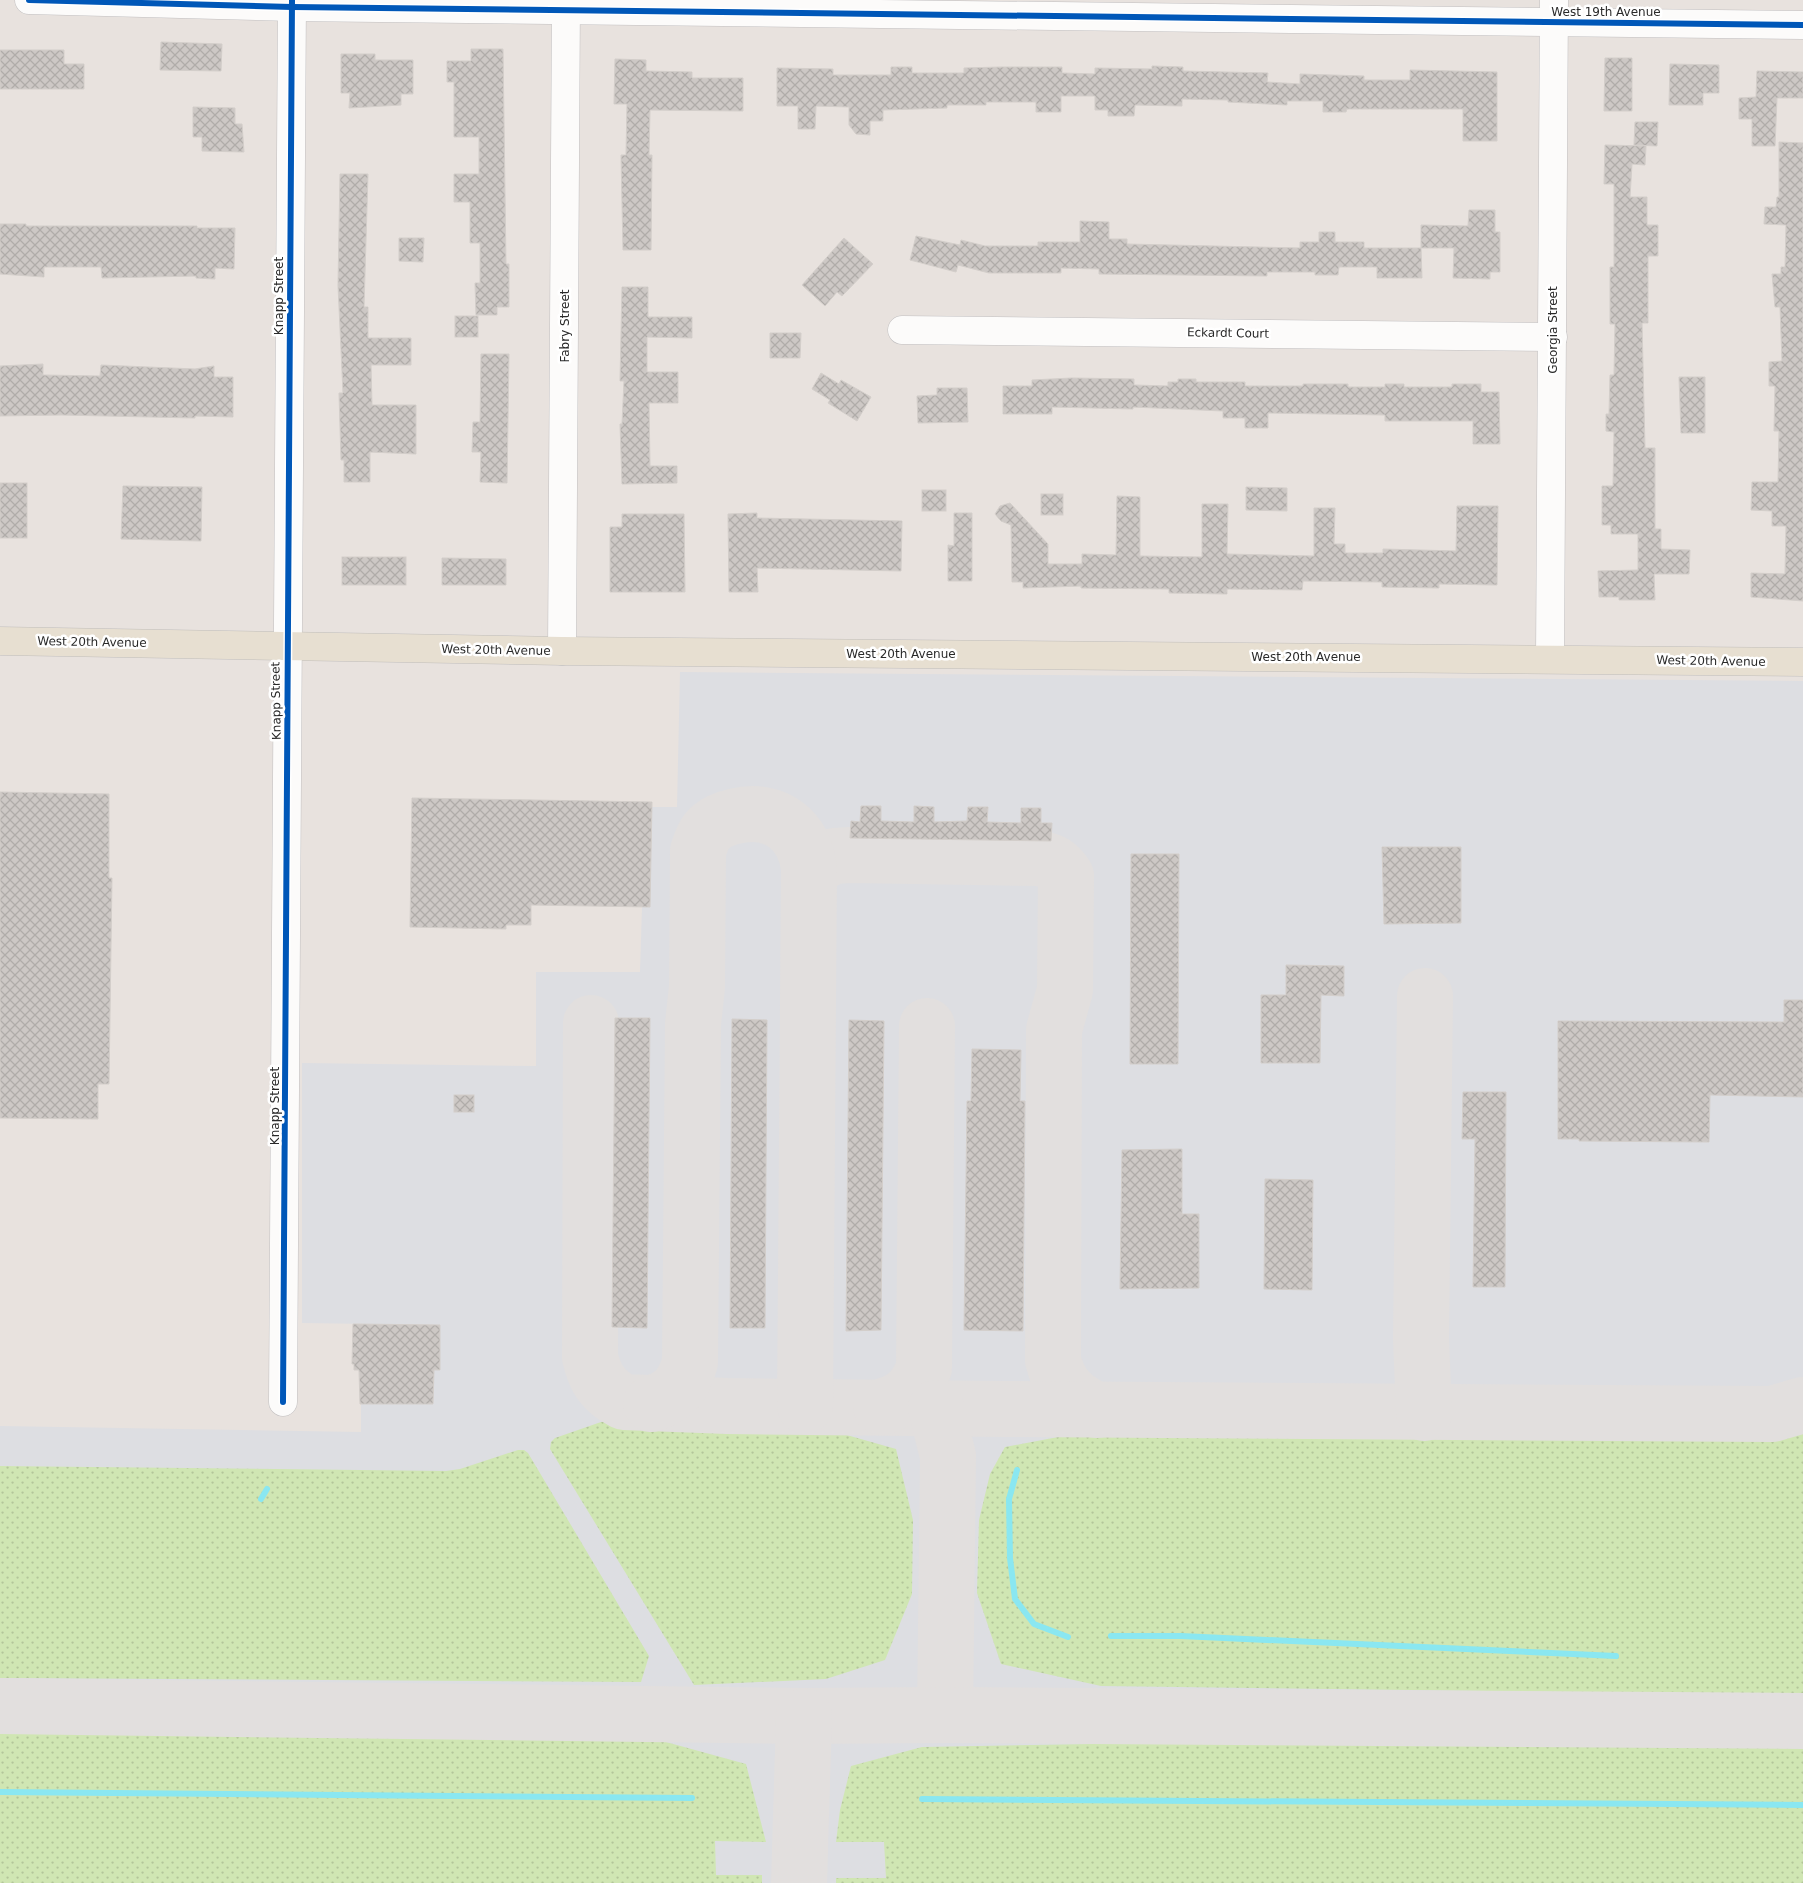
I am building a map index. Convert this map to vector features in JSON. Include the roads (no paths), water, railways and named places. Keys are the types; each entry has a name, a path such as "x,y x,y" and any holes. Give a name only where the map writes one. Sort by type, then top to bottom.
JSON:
{"main road":[{"name":"West 20th Avenue","path":"0,641 562,651 1803,662"}],"street":[{"name":"West 19th Avenue","path":"29,0 292,4 1553,11 1803,25"},
{"name":"Knapp Street","path":"283,1402 288,752 286,646 290,527 292,4"},
{"name":"Fabry Street","path":"562,651 566,5"},
{"name":"Georgia Street","path":"1550,659 1553,337 1553,11"},
{"name":"Eckardt Court","path":"902,330 1553,337"}],"waterway":[{"path":"1017,1470 1009,1499 1010,1558 1015,1599 1034,1624 1068,1637"},
{"path":"261,1499 267,1489"},
{"path":"1111,1636 1181,1636 1616,1656"},
{"path":"0,1792 692,1798"},
{"path":"922,1799 1803,1805"}]}
